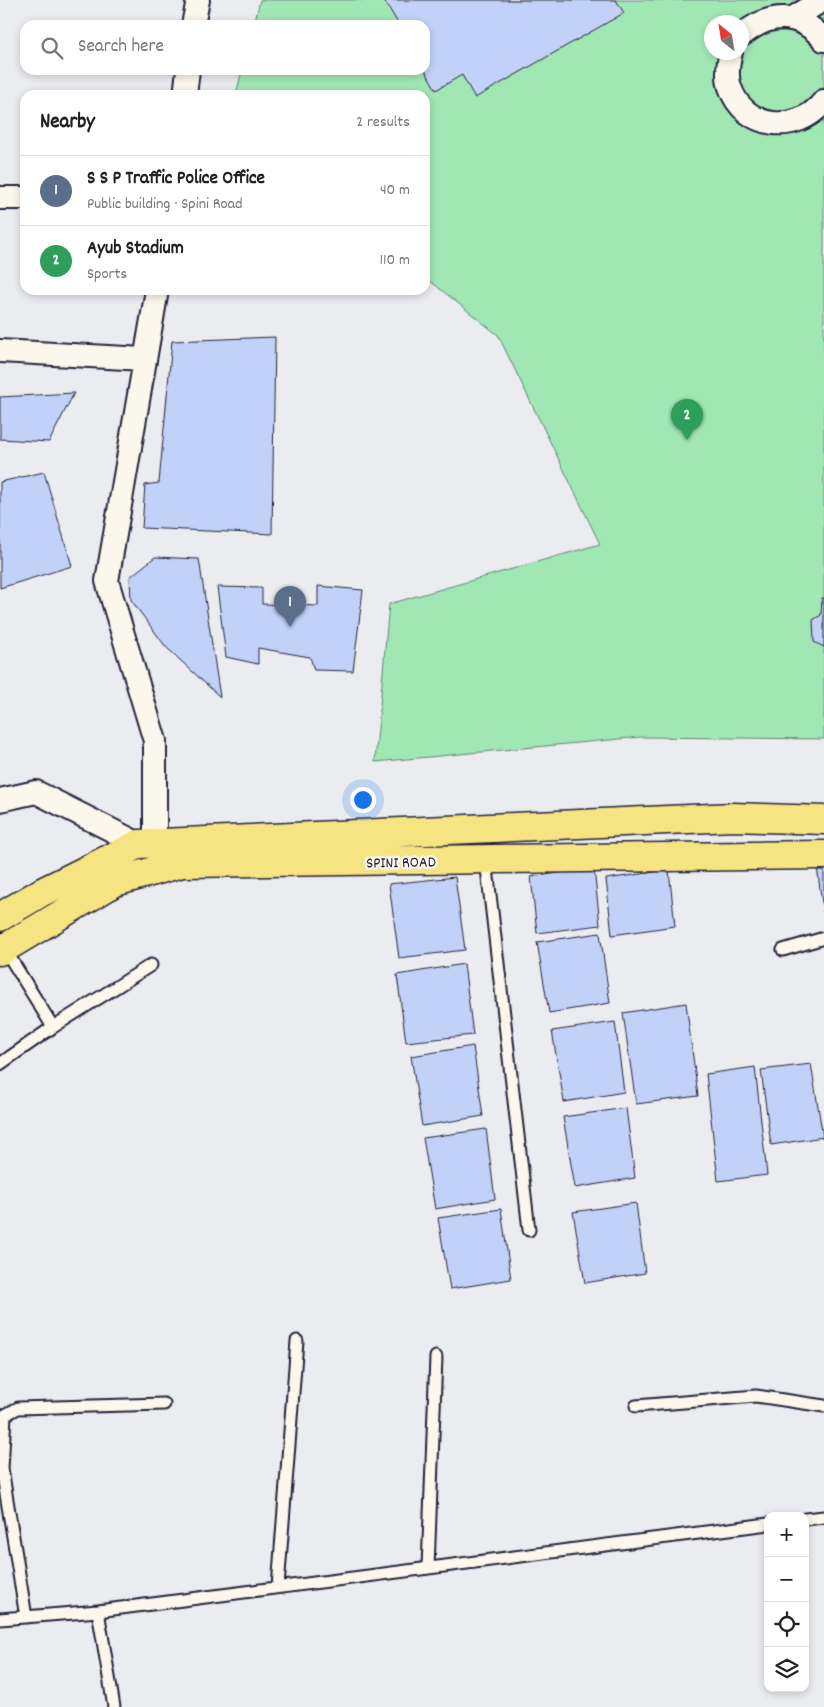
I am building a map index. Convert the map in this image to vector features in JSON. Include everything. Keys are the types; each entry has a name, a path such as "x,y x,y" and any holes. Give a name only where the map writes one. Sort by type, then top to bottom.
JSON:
{"main road":[{"name":"SPINI ROAD","path":"0,917 42,892 147,843 733,817 824,820"},
{"name":"SPINI ROAD","path":"2,950 115,882 182,864 824,855"}],"street":[{"path":"193,20 198,0"},
{"path":"790,19 823,0"},
{"path":"749,29 755,24 773,18 790,19 805,23 824,40"},
{"path":"729,60 727,68 729,87 738,103 750,115 767,123 785,124 803,119 822,108"},
{"path":"186,90 187,75"},
{"path":"0,198 20,198"},
{"path":"0,800 36,792 147,843 155,741 107,581 156,295"},
{"path":"0,351 144,359"}],"lane":[{"path":"486,860 529,1230"},
{"path":"783,950 824,938"},
{"path":"2,950 53,1027"},
{"path":"0,1064 53,1027 151,965"},
{"path":"278,1587 297,1341"},
{"path":"428,1568 436,1357"},
{"path":"636,1406 756,1396 824,1406"},
{"path":"26,1617 2,1479 5,1415 18,1408 164,1404"},
{"path":"809,1519 824,1517"},
{"path":"0,1619 98,1610 764,1525"},
{"path":"98,1610 114,1707"}],"green space":[{"path":"260,0 824,0 824,739 641,737 375,762 389,604 600,544 498,335 430,281 430,90 237,90 241,75 430,75 430,20 255,20"}],"building":[{"path":"384,0 616,0 624,13 475,98 462,75 436,90 428,75 430,75 430,20 396,20"},
{"path":"275,337 272,534 142,528 145,485 159,483 172,341"},
{"path":"74,393 49,442 0,439 0,397"},
{"path":"44,472 72,566 0,588 0,482"},
{"path":"155,557 199,559 220,697 166,647 131,600 130,577"},
{"path":"318,586 363,590 353,671 314,670 310,657 258,648 258,664 226,657 217,587 262,588 262,604 318,606"},
{"path":"822,598 824,598 824,647 814,642 813,620 821,615"},
{"path":"817,867 824,867 824,918"},
{"path":"594,868 600,925 537,933 531,877"},
{"path":"669,870 675,926 612,935 606,879"},
{"path":"455,877 465,950 399,958 389,884"},
{"path":"600,933 610,1003 549,1013 537,942"},
{"path":"464,964 473,1035 406,1042 397,975"},
{"path":"686,1003 698,1096 636,1104 623,1013"},
{"path":"615,1022 624,1092 564,1102 552,1031"},
{"path":"473,1046 483,1116 422,1126 411,1056"},
{"path":"811,1064 823,1137 771,1145 761,1070"},
{"path":"755,1067 767,1175 718,1181 706,1074"},
{"path":"626,1108 635,1178 575,1188 563,1117"},
{"path":"486,1129 495,1199 435,1209 423,1138"},
{"path":"636,1203 645,1273 585,1283 573,1212"},
{"path":"501,1209 511,1279 450,1289 438,1218"}],"place":[{"name":"Ayub Stadium","path":"687,440"},
{"name":"S S P Traffic Police Office","path":"290,627"}]}
